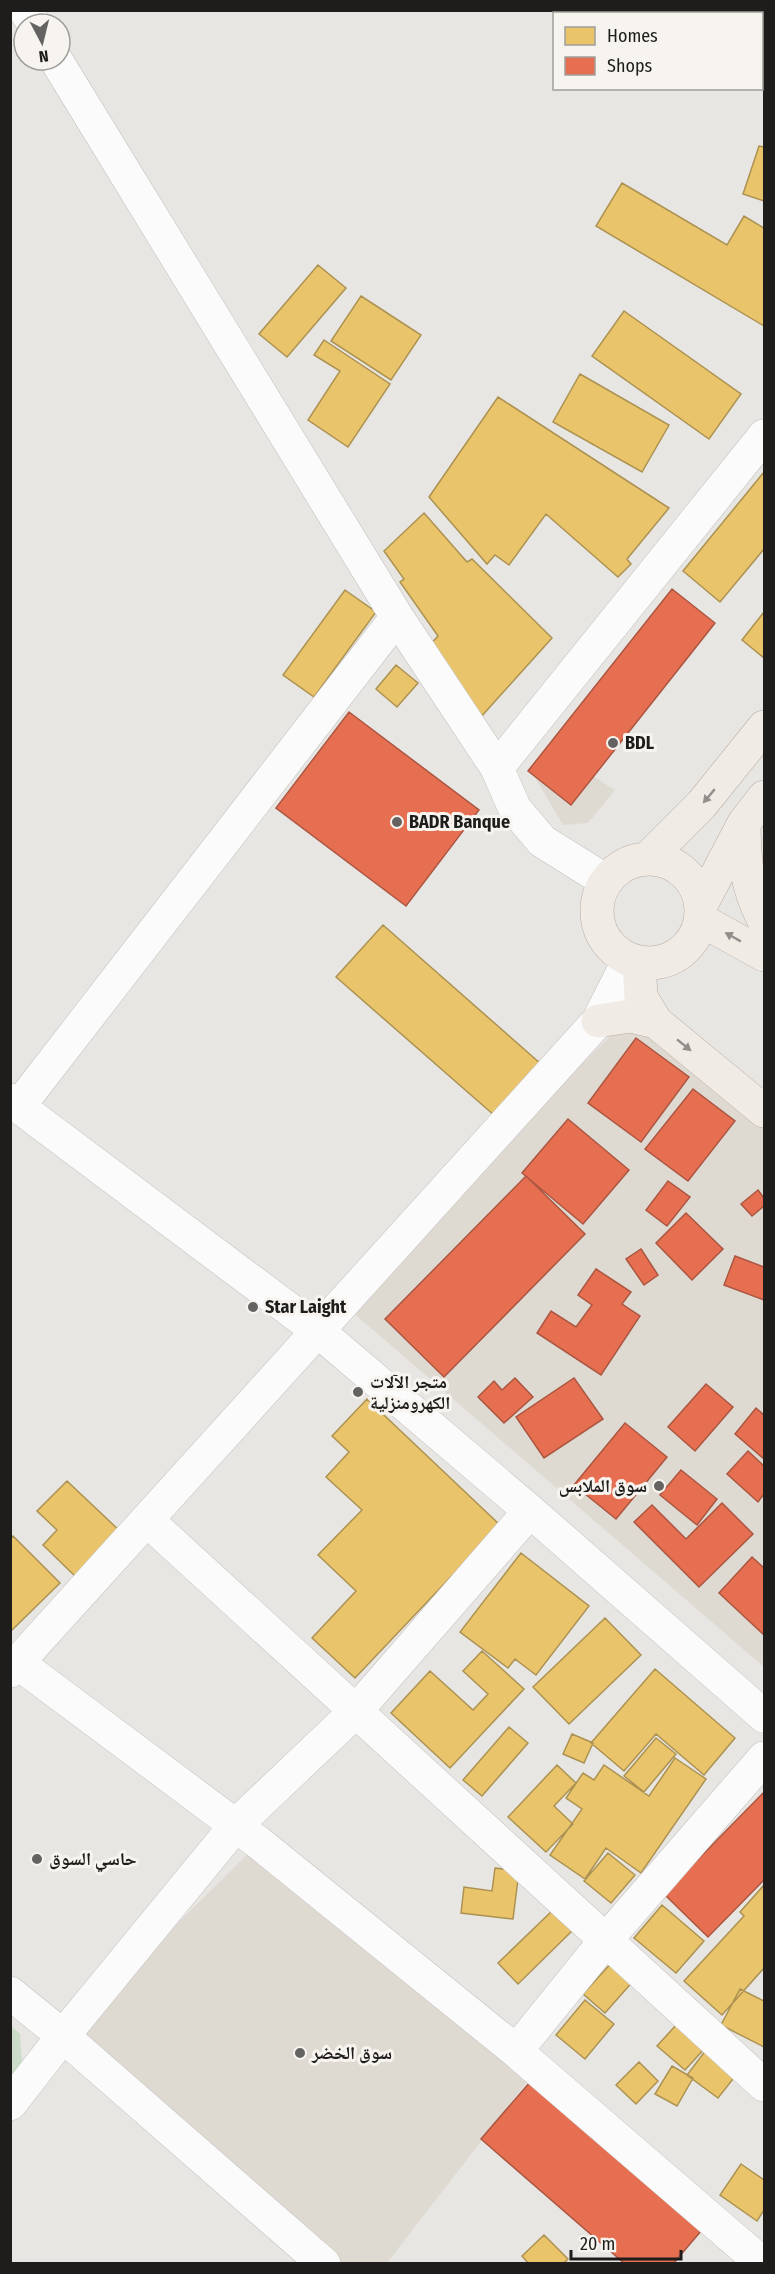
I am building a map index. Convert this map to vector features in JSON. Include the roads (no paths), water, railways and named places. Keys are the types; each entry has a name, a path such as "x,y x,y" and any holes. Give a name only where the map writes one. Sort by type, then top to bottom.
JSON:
{"main road":[{"path":"647,859 702,804 765,727"},
{"path":"765,797 744,823 701,912 696,936 686,950 656,963 634,961 616,952 605,940 599,926 597,910 599,895 606,881 618,870 632,862 647,859 663,861 677,867 689,877 701,912 765,955"},
{"path":"744,823 745,871 756,904 765,921"},
{"path":"634,961 641,997 656,1022 765,1110"},
{"path":"598,1021 630,1016 656,1022"}],"street":[{"path":"63,72 397,617 497,768 515,809 542,841 606,881"},
{"path":"497,768 765,436"},
{"path":"397,617 15,1103 318,1331 530,1511 765,1716"},
{"path":"634,961 598,1021 14,1667 236,1825 516,2051 763,2264"},
{"path":"10,2104 236,1825 356,1711 530,1511"},
{"path":"147,1520 765,2085"},
{"path":"516,2051 605,1941 765,1758"},
{"path":"10,1993 63,2036 323,2263"}],"place":[{"name":"BDL","path":"613,743"},
{"name":"BADR Banque","path":"397,822"},
{"name":"Star Laight","path":"253,1307"},
{"name":"متجر الآلات الكهرومنزلية","path":"358,1392"},
{"name":"سوق الملابس","path":"659,1486"},
{"name":"حاسي السوق","path":"37,1859"},
{"name":"سوق الخضر","path":"300,2053"}]}
